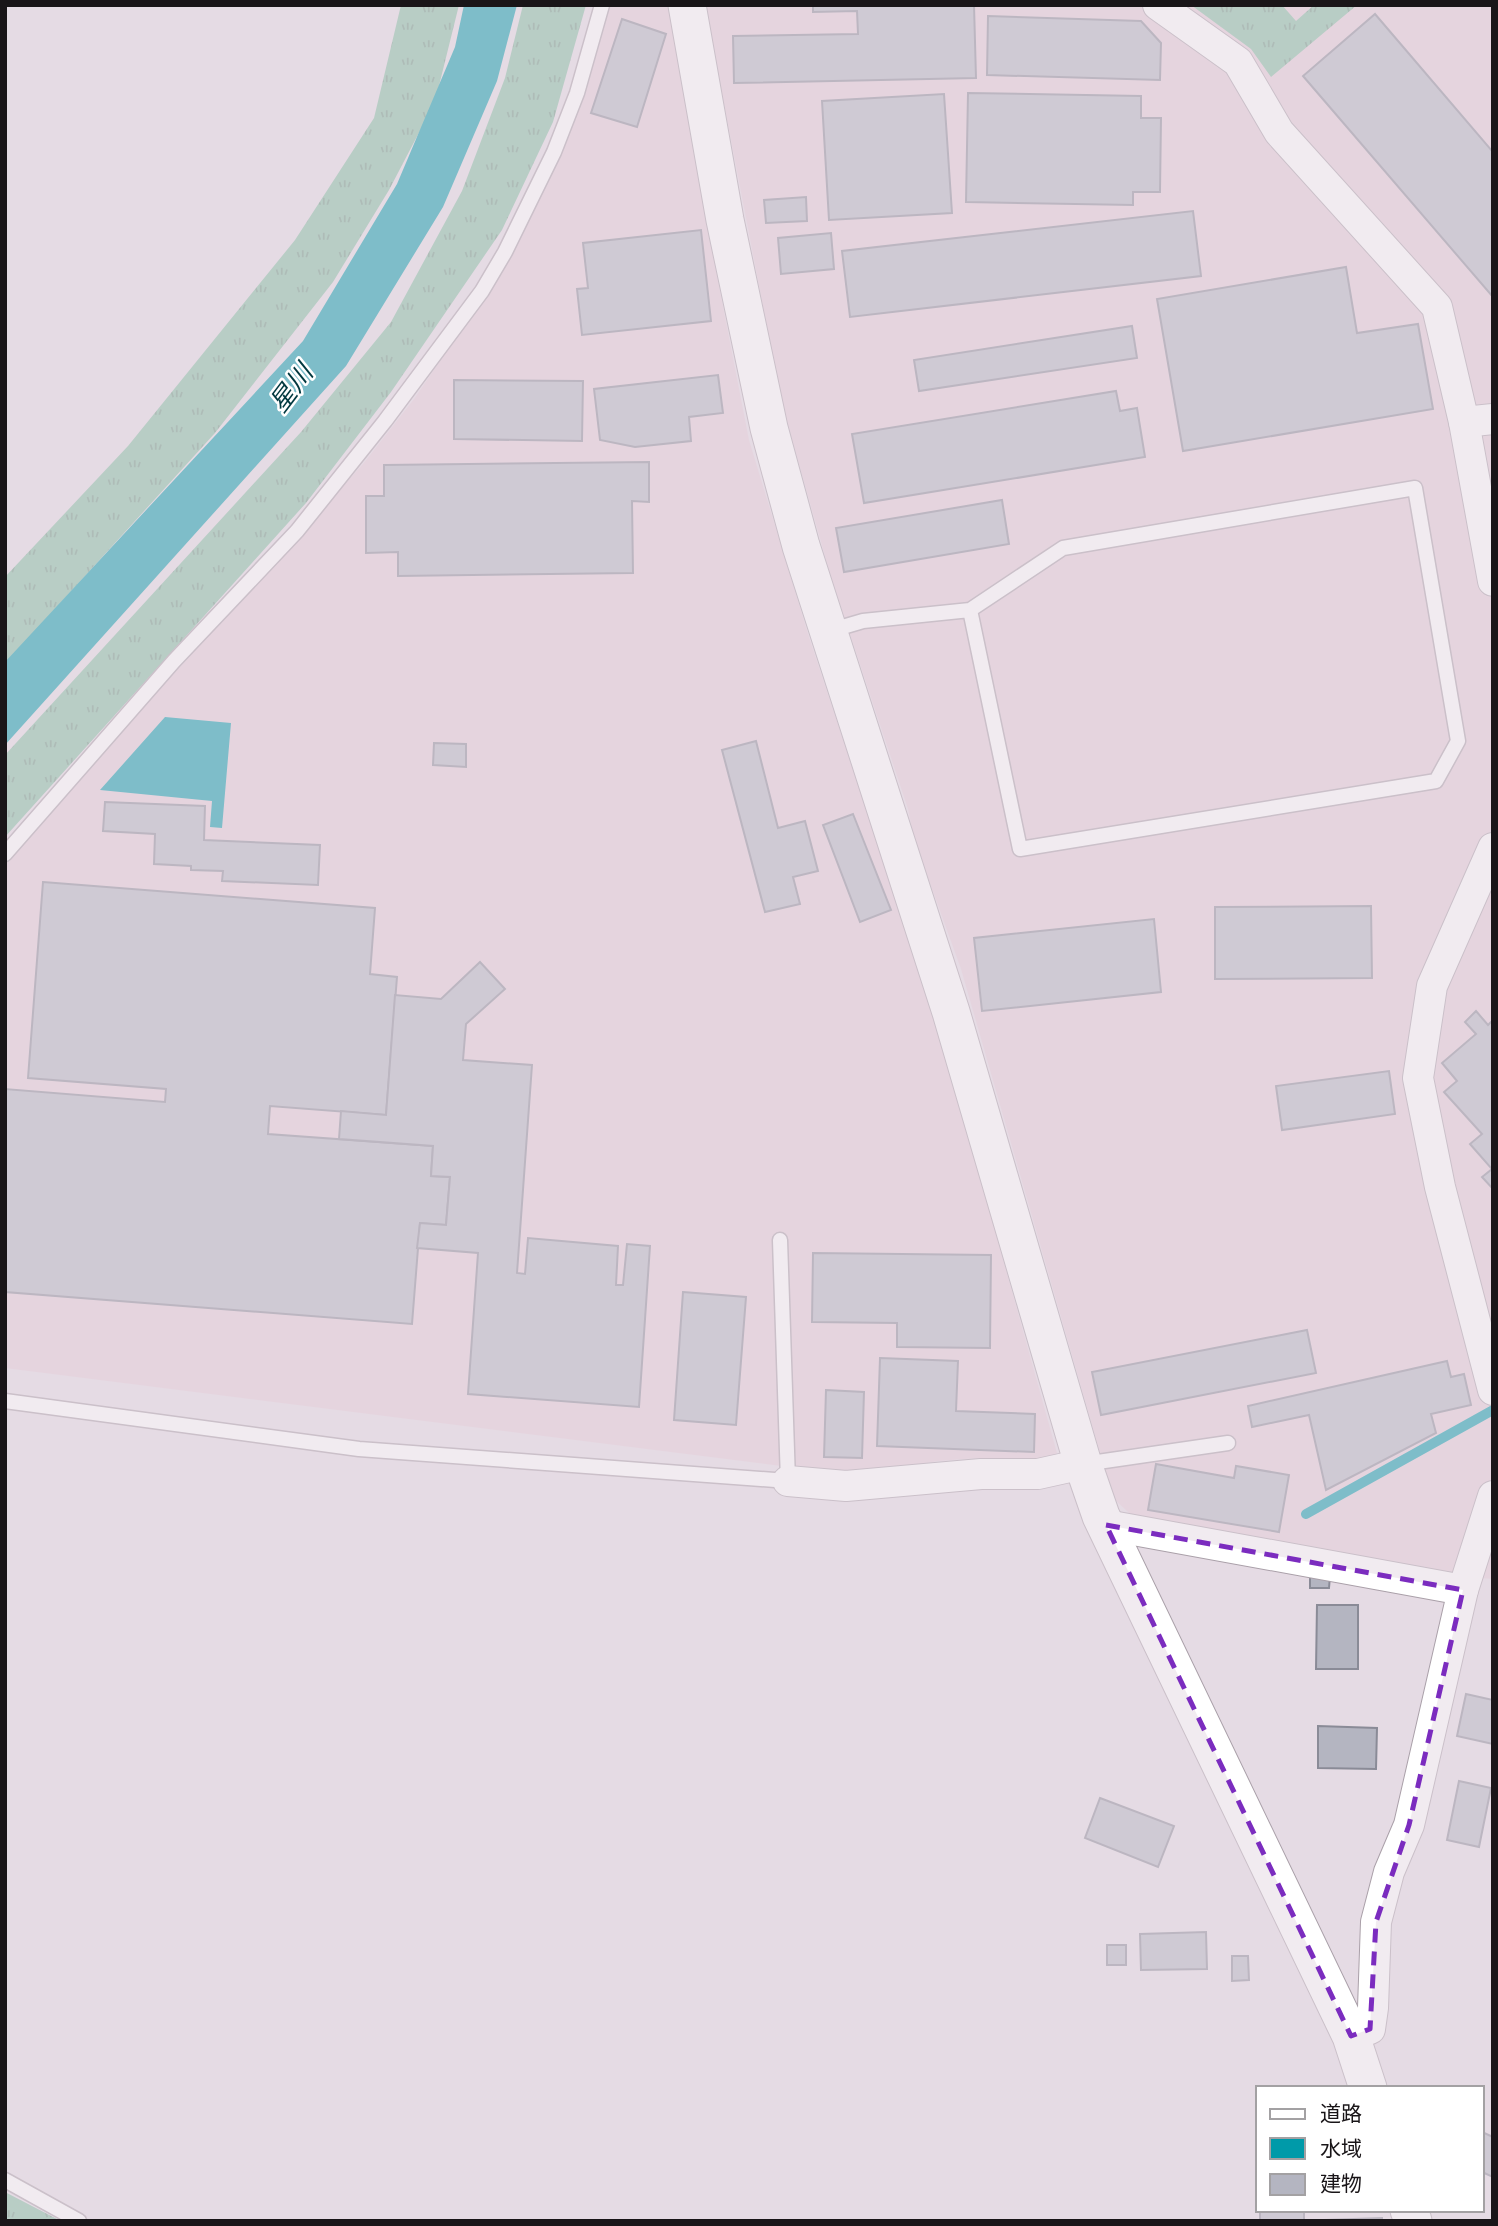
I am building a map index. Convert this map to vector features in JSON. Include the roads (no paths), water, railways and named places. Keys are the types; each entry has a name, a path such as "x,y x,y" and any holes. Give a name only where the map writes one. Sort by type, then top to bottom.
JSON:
{"street":[{"path":"687,5 725,220 769,428 801,547 951,1012 1083,1464 1106,1525 1351,2036 1367,2086"},
{"path":"1158,5 1238,62 1279,132 1437,307 1479,421 1493,581"},
{"path":"1493,848 1432,986 1418,1078 1440,1187 1493,1390"},
{"path":"788,1481 845,1486 981,1474 1038,1474 1083,1464"},
{"path":"1351,2036 1370,2029 1376,1922 1389,1872 1409,1825 1463,1590 1493,1496"},
{"path":"1106,1525 1463,1590"}],"lane":[{"path":"5,854 174,661 297,531 385,421 482,291 505,252 554,152 577,93 602,5"},
{"path":"828,631 863,621 970,610 1063,548 1415,488 1458,741 1436,781 1020,849 970,610"},
{"path":"5,1401 359,1449 788,1481 780,1241"},
{"path":"1083,1464 1228,1443"},
{"path":"5,2180 79,2221"}],"water":[{"name":"星川","path":"464,5 517,5 497,81 443,207 346,366 5,745 5,662 303,341 397,184 455,47"},
{"path":"165,717 231,723 222,828 210,827 212,801 100,790"}],"waterway":[{"path":"1306,1514 1493,1410"}]}
